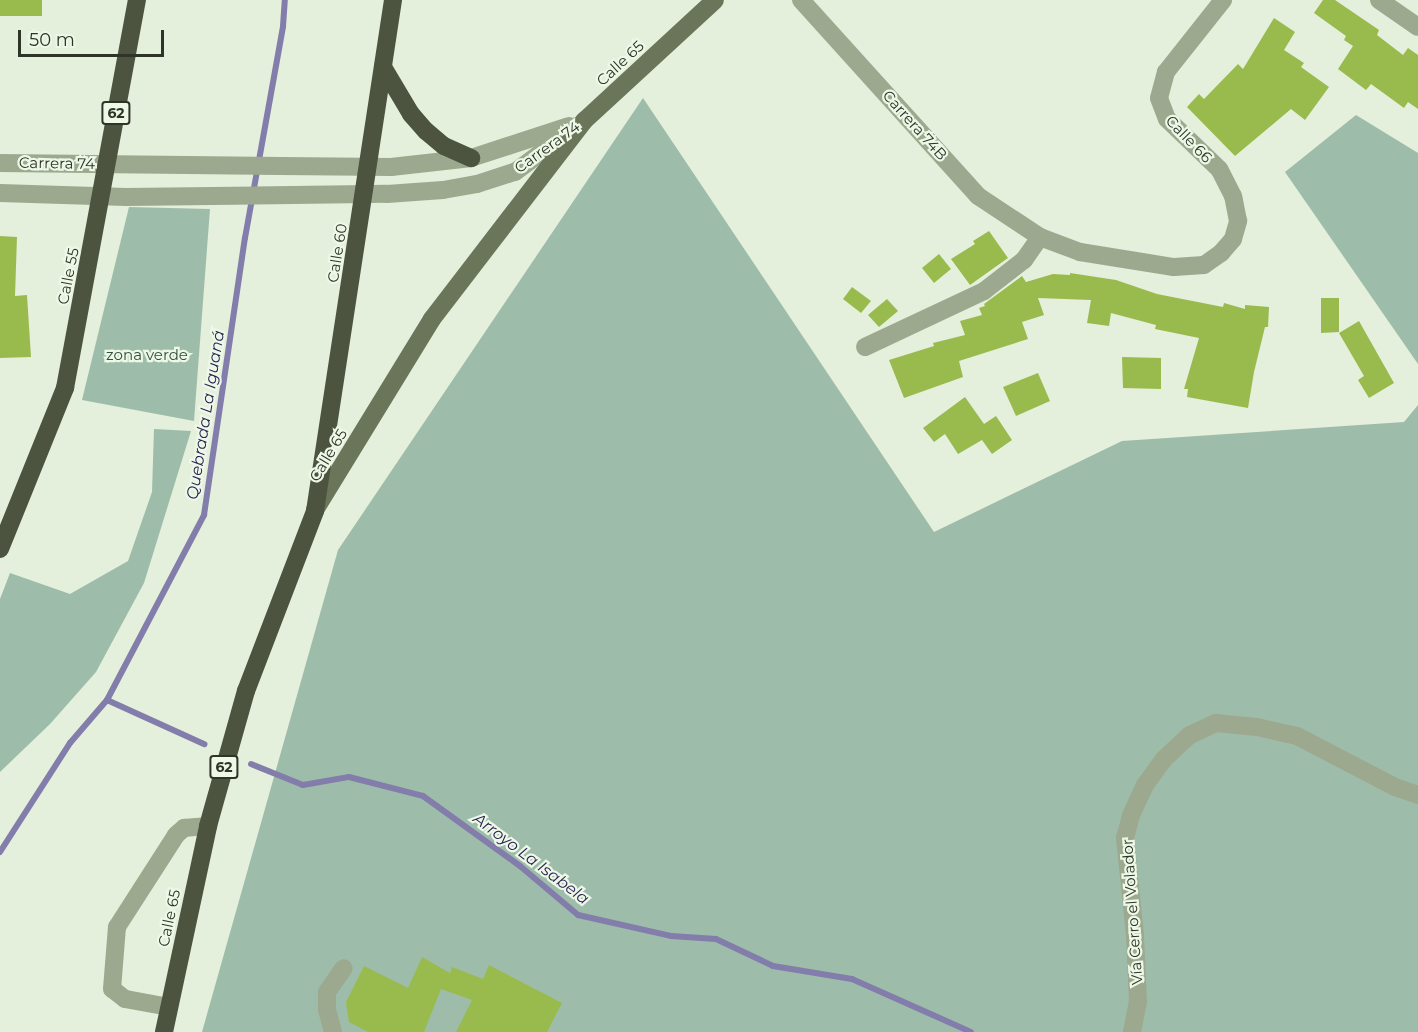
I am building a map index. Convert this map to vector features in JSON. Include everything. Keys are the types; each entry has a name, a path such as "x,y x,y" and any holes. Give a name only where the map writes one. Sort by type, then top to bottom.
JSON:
{"highway":[{"name":"Calle 55","path":"0,549 65,388 137,0"},
{"name":"Calle 60","path":"315,511 393,0"},
{"path":"383,66 411,114 426,131 444,146 471,158"},
{"name":"Calle 65","path":"164,1032 207,826 246,692 315,511"}],"main road":[{"name":"Calle 65","path":"315,511 432,319 584,121 716,0"}],"street":[{"name":"Carrera 74B","path":"801,0 978,196 1040,237 1080,252 1174,267 1204,265 1221,253"},
{"name":"Calle 66","path":"1221,253 1233,239 1238,221 1233,196 1219,169 1167,119 1159,98 1166,72 1223,0"},
{"path":"1379,0 1418,27"},
{"name":"Carrera 74","path":"0,163 368,166 471,158 584,121"},
{"name":"Carrera 74","path":"0,193 199,196 364,194 443,190 477,184 515,172 584,121"},
{"path":"865,347 978,295 1024,260 1040,237"},
{"name":"Vía Cerro el Volador","path":"1132,1032 1137,990 1135,935 1125,838 1131,815 1145,785 1164,759 1190,735 1216,723 1257,727 1297,736 1395,787 1418,795"},
{"path":"169,1006 125,999 112,989 117,927 176,835 184,828 207,826"},
{"path":"333,1032 327,1009 327,992 344,968"}],"green space":[{"path":"643,98 934,532 1122,441 1404,422 1418,405 1418,1032 202,1032 338,550"},
{"path":"1356,115 1418,153 1418,364 1285,172"},
{"name":"zona verde","path":"129,207 210,209 194,421 82,400"},
{"path":"154,429 191,431 144,583 96,672 50,724 0,772 0,599 10,573 70,594 128,561 152,492"}],"building":[{"path":"0,0 42,0 42,16 0,16"},
{"path":"1323,0 1335,0 1379,30 1377,35 1403,55 1408,48 1418,55 1418,109 1408,102 1404,108 1371,84 1366,90 1338,69 1353,46 1344,40 1346,36 1314,13"},
{"path":"1274,18 1295,32 1284,50 1304,63 1301,67 1329,87 1305,120 1291,109 1235,156 1187,107 1199,94 1204,99 1238,64 1243,69"},
{"path":"989,231 1008,258 970,285 951,259 975,244 973,241"},
{"path":"0,236 17,237 15,296 27,295 31,357 0,358"},
{"path":"939,254 951,269 934,283 922,268"},
{"path":"1070,273 1116,280 1157,294 1223,307 1224,303 1245,309 1245,305 1269,307 1268,327 1265,327 1248,408 1187,397 1188,389 1184,389 1199,338 1155,329 1156,325 1111,313 1109,326 1087,323 1091,300 1038,298 1044,315 1022,322 1028,339 959,361 963,377 904,398 889,360 934,346 933,343 965,335 960,321 982,315 979,308 985,306 984,304 1022,276 1026,282 1053,274 1070,275"},
{"path":"852,287 871,301 861,313 843,299"},
{"path":"1321,298 1339,298 1339,332 1321,333"},
{"path":"887,299 898,311 879,327 868,315"},
{"path":"1359,321 1394,383 1369,398 1358,380 1364,376 1339,333"},
{"path":"1122,357 1161,358 1161,389 1123,388"},
{"path":"1038,373 1050,401 1016,416 1003,387"},
{"path":"965,397 984,424 996,416 1012,440 992,454 982,440 958,454 945,434 934,442 923,428"},
{"path":"422,957 450,973 452,967 483,979 489,965 562,1003 547,1032 456,1032 472,1000 441,989 424,1032 368,1032 349,1022 346,1002 364,966 408,988"}],"waterway":[{"name":"Quebrada La Iguaná","path":"0,852 70,743 107,700 204,515 245,238 283,26 285,0"},
{"name":"Arroyo La Isabela","path":"107,700 204,744"},
{"name":"Arroyo La Isabela","path":"251,764 303,785 349,777 423,796 520,866 578,915 671,936 716,939 773,966 852,979 971,1032"}]}
